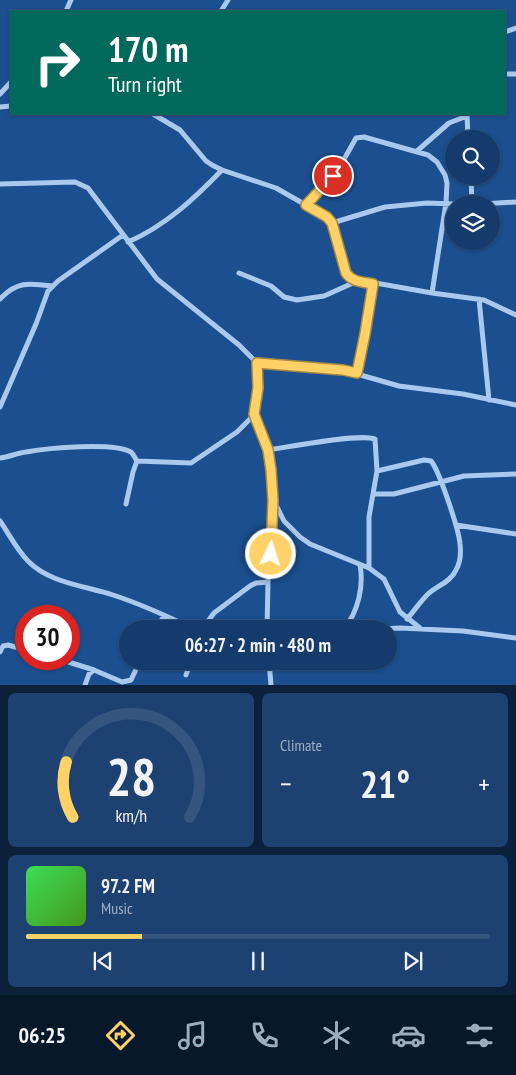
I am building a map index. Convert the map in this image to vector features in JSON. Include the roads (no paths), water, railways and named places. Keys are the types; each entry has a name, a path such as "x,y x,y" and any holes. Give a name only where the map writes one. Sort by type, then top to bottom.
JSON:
{"street":[{"path":"0,94 10,83"},
{"path":"155,115 180,130 206,161 222,170 276,188 327,217 332,223 346,273 353,280 489,301 516,315"},
{"path":"417,151 449,123 467,115 468,130"},
{"path":"306,205 338,170 356,138 364,137 433,157 445,175 446,195"},
{"path":"128,242 145,235 172,217 203,190 222,170"},
{"path":"0,184 75,182 82,184 92,193 157,279 239,345 257,363 343,370 399,386 516,405"},
{"path":"500,203 516,202"},
{"path":"332,223 385,207 445,203"},
{"path":"432,293 445,209"},
{"path":"0,407 36,324 48,291 52,286 123,235"},
{"path":"239,273 271,286 284,297 297,300 324,296 353,283 362,282"},
{"path":"0,299 15,286 29,283 52,286"},
{"path":"357,373 373,284"},
{"path":"479,299 489,400"},
{"path":"257,363 258,388 254,414 268,450 273,500 267,620"},
{"path":"137,462 191,463 237,432 254,414"},
{"path":"268,450 344,439 372,438 376,441 377,471 369,517 369,568"},
{"path":"0,458 28,451 98,447 129,451 134,455 137,462 126,504"},
{"path":"377,471 428,460 433,463 456,525 461,546 459,564 456,571 450,579 427,595 408,619"},
{"path":"373,494 394,494 464,476 516,474"},
{"path":"273,500 284,520 300,537 310,544 369,568 384,579 400,612 420,628"},
{"path":"0,521 29,562 47,574 66,582 110,594 175,620"},
{"path":"456,525 516,534"},
{"path":"350,620 359,599 362,573 360,565"},
{"path":"209,620 214,613 250,586 256,583 268,582"},
{"path":"162,620 164,615"},
{"path":"397,629 463,631 516,638"},
{"path":"0,652 3,646 15,648"},
{"path":"80,666 122,682 129,682 135,670"},
{"path":"85,685 89,674 94,670"},
{"path":"186,675 187,670"},
{"path":"270,670 271,685"}]}
